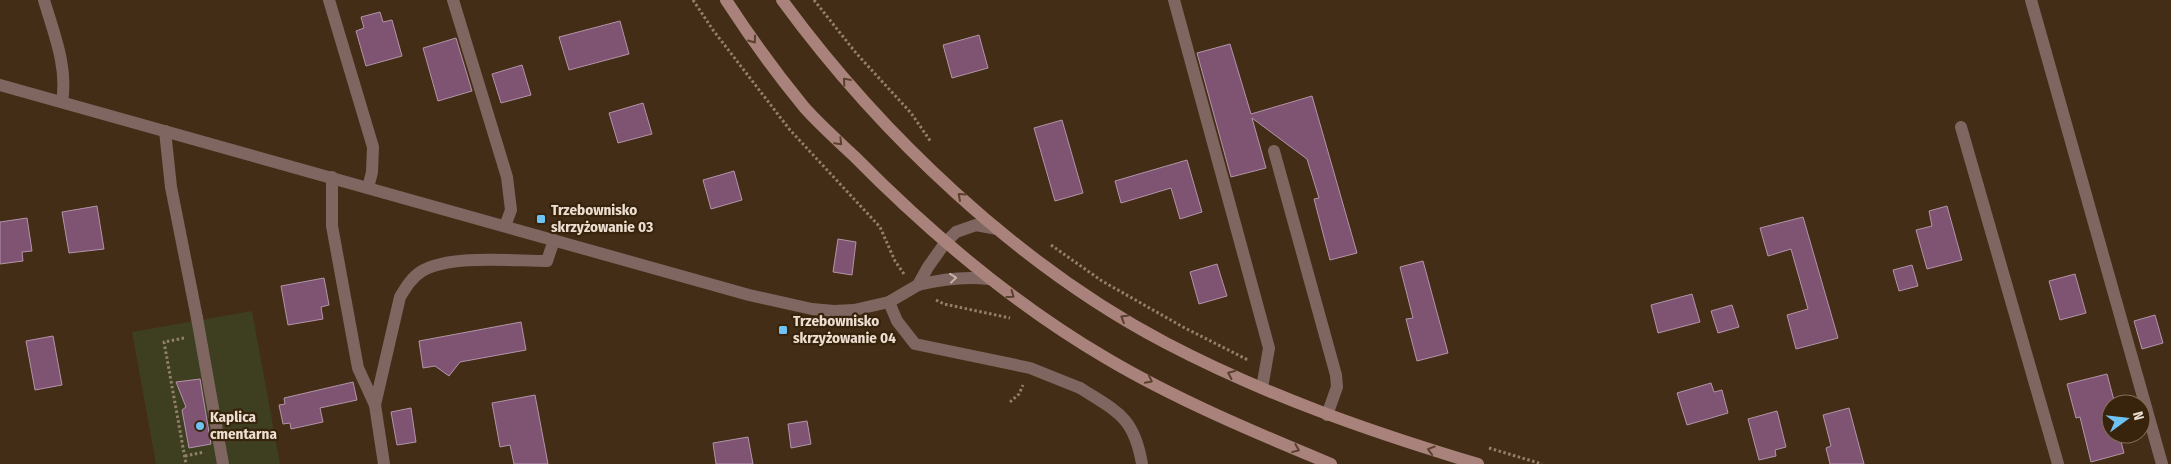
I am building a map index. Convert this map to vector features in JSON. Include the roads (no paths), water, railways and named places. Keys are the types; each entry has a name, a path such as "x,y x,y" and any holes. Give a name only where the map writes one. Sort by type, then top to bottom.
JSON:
{"main road":[{"path":"726,0 751,39 805,108 894,198 989,279 1033,311 1106,358 1200,406 1331,464"},
{"path":"782,0 815,45 891,132 997,229 1061,278 1166,343 1262,388 1327,415 1478,464"}],"street":[{"path":"44,0 62,64 65,84 62,102"},
{"path":"329,0 373,147 372,172 368,188"},
{"path":"453,0 507,178 511,210 505,226"},
{"path":"1174,0 1269,348 1262,388"},
{"path":"2031,0 2162,464"},
{"path":"0,85 749,295 812,309 854,310 889,302 918,285 952,278 972,277 989,279"},
{"path":"1961,128 2058,464"},
{"path":"165,131 171,187 223,464"},
{"path":"1274,151 1336,375 1338,387 1327,415"},
{"path":"332,177 331,211 334,235 358,368 374,405 384,464"},
{"path":"918,285 945,243 956,232 976,225 997,229"},
{"path":"374,405 400,297 408,283 420,271 437,264 464,260 547,261 554,240"},
{"path":"889,302 897,321 915,344 1030,368 1080,388 1119,413 1128,423 1138,443 1142,464"}],"place":[{"name":"Trzebownisko skrzyżowanie 03","path":"541,219"},
{"name":"Trzebownisko skrzyżowanie 04","path":"783,330"},
{"name":"Kaplica cmentarna","path":"200,426"}]}
